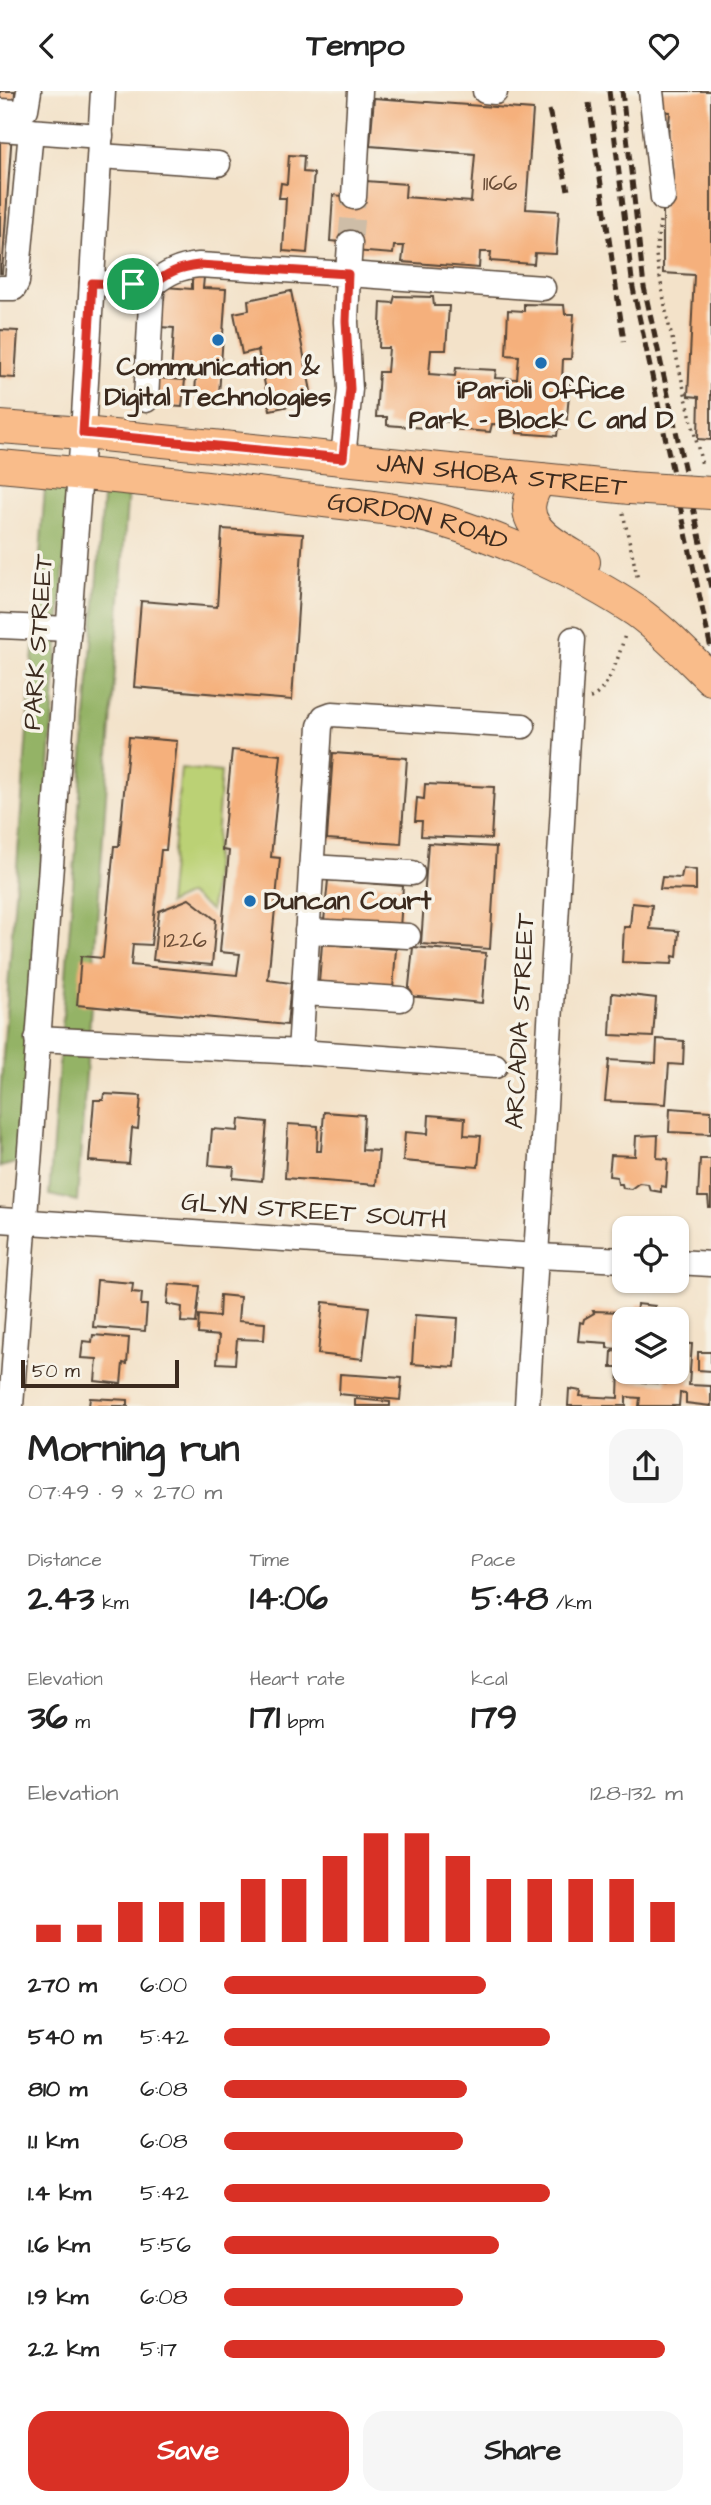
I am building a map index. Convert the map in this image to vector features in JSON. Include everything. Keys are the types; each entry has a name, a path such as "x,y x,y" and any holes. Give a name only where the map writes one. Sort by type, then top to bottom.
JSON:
{"main road":[{"name":"JAN SHOBA STREET","path":"0,427 624,487 707,479"},
{"path":"0,466 80,473"},
{"name":"GORDON ROAD","path":"80,473 364,506 442,520 557,567 633,607 711,679"},
{"path":"541,479 529,504 533,526 562,549 619,585 633,607"}],"street":[{"path":"0,111 20,112 26,109 29,91"},
{"name":"PARK STREET","path":"11,1406 12,1221 37,1039 83,433 103,91"},
{"path":"354,197 360,91"},
{"path":"485,91 495,92"},
{"path":"650,91 663,198"},
{"path":"0,129 31,131 100,146 218,164"},
{"path":"0,288 14,288 17,282 12,209 31,131"},
{"path":"343,458 350,389 346,321 350,243"},
{"path":"92,283 152,285 168,272 199,265 543,288"},
{"path":"146,400 152,285"},
{"path":"0,626 69,629"},
{"name":"ARCADIA STREET","path":"527,1406 573,639"},
{"path":"300,1052 320,726 324,717 332,714 523,726"},
{"path":"312,867 412,873"},
{"path":"307,930 408,936"},
{"path":"304,993 401,999"},
{"path":"37,1039 300,1052 495,1066"},
{"name":"GLYN STREET SOUTH","path":"12,1221 612,1259"},
{"path":"689,1263 711,1264"}],"path":[{"path":"663,198 656,255 667,317 707,479"},
{"path":"568,698 589,699 600,693 619,659 633,607 638,579 624,487"}],"green space":[{"path":"70,482 20,1162 0,1167 0,1097 45,487"},
{"path":"104,486 128,488 77,1201 49,1195"},
{"path":"181,768 221,772 211,911 189,894 168,904"}],"building":[{"path":"0,91 15,91 14,107 0,107"},
{"path":"659,91 711,91 711,440 698,439 699,397 688,396 694,275 663,273 663,198 670,112 657,111"},
{"path":"374,98 533,110 526,209 559,211 556,254 535,253 534,264 490,261 491,252 480,252 479,268 402,262 404,246 394,246 393,254 354,251 354,243 330,241 333,195 365,198 366,181 406,184 405,197 471,202 475,154 370,146"},
{"path":"0,131 12,132 2,273 0,273"},
{"path":"289,155 304,156 303,172 314,173 307,253 283,251 286,198 279,198 281,183 287,184"},
{"path":"192,276 204,277 203,288 226,289 219,395 195,394 196,377 171,375 174,328 160,327 161,299 164,299 165,287 192,289"},
{"path":"291,291 313,401 270,410 258,350 242,354 234,313 249,310 248,300"},
{"name":"iParioli Office Park - Block C and D","path":"395,296 433,297 434,306 449,306 446,350 431,350 429,374 455,376 456,368 496,370 495,378 517,379 519,356 506,355 508,310 524,311 524,304 564,305 565,314 574,314 571,359 563,359 562,382 570,382 566,429 558,428 557,436 517,433 517,425 492,424 490,432 451,429 451,422 427,420 425,428 387,425 387,417 376,417 379,372 387,372 389,348 379,348 381,302 393,303"},
{"path":"0,330 18,331 15,378 0,377"},
{"path":"156,378 185,380 182,407 154,405"},
{"path":"222,529 303,534 292,700 134,687 141,601 217,607"},
{"name":"Duncan Court","path":"129,737 177,741 166,850 161,850 151,945 133,944 131,965 237,975 240,954 220,952 229,851 222,850 232,750 281,755 271,857 280,858 268,980 291,983 287,1025 77,1005 81,956 103,958 114,846 119,846"},
{"path":"333,753 407,758 401,844 327,839"},
{"path":"425,784 494,787 491,839 421,836 422,821 415,821 417,798 424,799"},
{"path":"428,843 496,847 490,949 421,944"},
{"path":"683,868 696,870 696,890 660,889 662,877 681,878"},
{"path":"328,880 403,886 400,928 324,921"},
{"path":"189,899 216,920 212,965 153,960 159,911"},
{"path":"632,903 652,905 650,929 679,931 677,957 673,956 672,964 622,962 624,927 630,927"},
{"path":"322,944 396,949 393,989 319,983"},
{"path":"413,947 486,953 482,1003 408,996"},
{"path":"612,993 656,998 653,1037 610,1035"},
{"path":"657,1039 684,1041 683,1065 669,1064 666,1104 605,1101 609,1060 656,1063"},
{"path":"104,1094 141,1096 138,1129 132,1128 129,1164 89,1161 94,1100 103,1100"},
{"path":"670,1108 711,1111 711,1134 669,1132"},
{"path":"324,1112 364,1115 362,1150 379,1151 376,1185 285,1178 288,1124 318,1126 317,1151 321,1151"},
{"path":"429,1115 465,1118 464,1135 481,1136 478,1167 403,1161 405,1132 428,1134"},
{"path":"239,1119 267,1122 262,1181 233,1178 234,1167 209,1165 212,1129 238,1131"},
{"path":"658,1135 657,1158 668,1159 666,1187 661,1186 661,1192 650,1190 648,1184 639,1183 631,1189 623,1188 622,1184 618,1184 617,1177 609,1176 611,1155 635,1156 636,1136"},
{"path":"700,1159 711,1159 711,1207 708,1197 698,1197"},
{"path":"97,1280 133,1283 132,1292 142,1293 141,1305 147,1305 145,1331 93,1327"},
{"path":"169,1284 200,1286 196,1323 181,1322 182,1307 167,1304"},
{"path":"220,1295 240,1297 238,1321 265,1323 264,1340 237,1339 235,1364 217,1363 219,1336 198,1334 199,1315 219,1317"},
{"path":"323,1302 369,1307 363,1359 318,1354"},
{"path":"637,1304 655,1306 655,1307 637,1307"},
{"path":"593,1311 612,1312 612,1348 607,1348 607,1343 578,1341 580,1322 583,1323 584,1319 594,1313"},
{"path":"415,1315 458,1318 455,1367 412,1364"},
{"path":"93,1335 129,1338 127,1364 123,1363 121,1384 95,1381 97,1359 81,1358 83,1341 92,1342"},
{"path":"689,1344 692,1344 689,1385 711,1386 711,1406 686,1403 686,1394 680,1393 679,1406 639,1406 640,1398 626,1397 626,1406 568,1406 569,1389 581,1391 580,1396 618,1398 618,1384 689,1384"},
{"path":"698,1352 711,1352 711,1371 698,1370"},
{"path":"340,1374 402,1378 400,1400 339,1394"},
{"path":"90,1398 128,1400 128,1406 89,1406"},
{"path":"355,1399 390,1402 390,1406 355,1406"}],"tunnel":[{"path":"350,243 354,197"}],"railway":[{"path":"609,91 633,288 711,649"},
{"path":"622,91 644,287 711,588"},
{"path":"589,103 624,341"},
{"path":"549,110 568,190"}],"place":[{"name":"Communication & Digital Technologies","path":"218,340"},
{"name":"iParioli Office Park - Block C and D","path":"541,363"},
{"name":"Duncan Court","path":"250,901"}],"route":[{"path":"199,265 348,274 346,321 350,389 343,458 83,433 92,283 133,284 152,285 168,272 199,265"}]}
